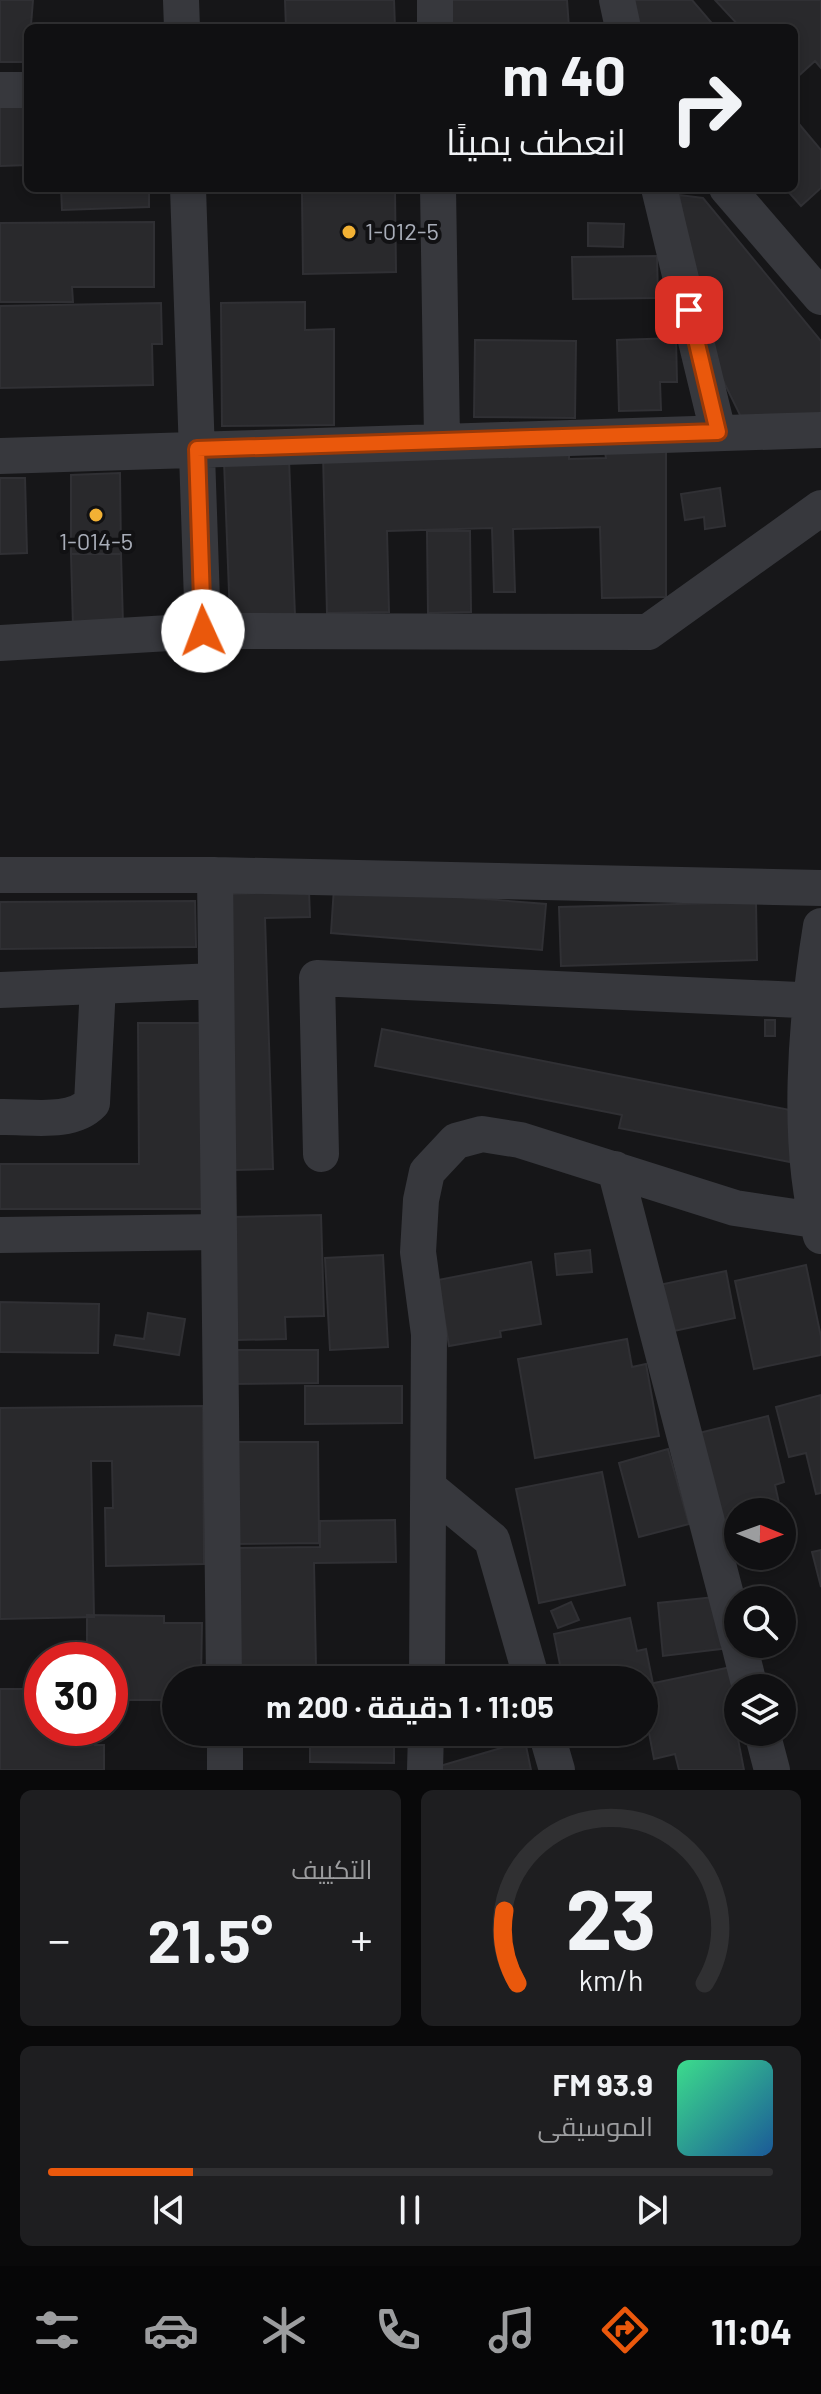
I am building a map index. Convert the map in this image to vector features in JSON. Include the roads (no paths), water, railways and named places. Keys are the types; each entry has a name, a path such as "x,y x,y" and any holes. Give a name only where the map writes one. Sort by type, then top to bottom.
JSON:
{"street":[{"path":"181,0 182,24"},
{"path":"435,0 435,24"},
{"path":"617,0 622,24"},
{"path":"0,90 24,90"},
{"path":"188,192 203,631"},
{"path":"438,192 442,439"},
{"path":"660,192 718,432"},
{"path":"730,192 821,297"},
{"path":"0,456 442,439 821,430"},
{"path":"0,643 203,631 648,632 821,508"},
{"path":"0,875 215,875 821,888"},
{"path":"215,875 224,1666"},
{"path":"427,1666 429,1334 418,1252 418,1227 427,1172 456,1141 482,1134 520,1140 735,1208 820,1226 807,1173 821,926"},
{"path":"321,1154 317,978 815,1001"},
{"path":"0,990 216,981"},
{"path":"0,1117 67,1116 82,1113 92,1103 98,986"},
{"path":"615,1169 724,1589"},
{"path":"0,1235 219,1232"},
{"path":"429,1488 492,1540 528,1666"},
{"path":"225,1746 225,1770"},
{"path":"425,1770 426,1746"},
{"path":"550,1746 557,1770"},
{"path":"766,1746 772,1770"}],"place":[{"name":"1-012-5","path":"349,232"},
{"name":"1-014-5","path":"96,515"}]}
